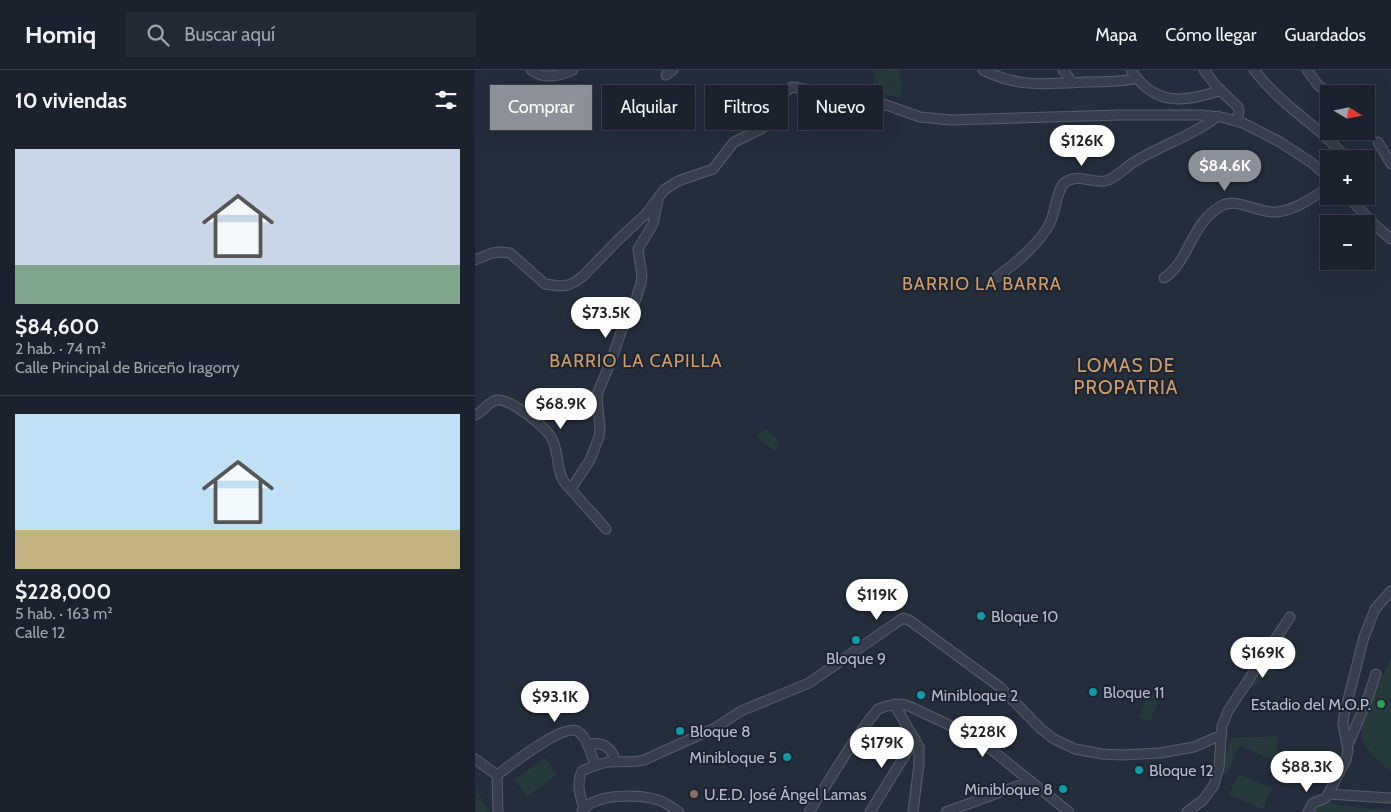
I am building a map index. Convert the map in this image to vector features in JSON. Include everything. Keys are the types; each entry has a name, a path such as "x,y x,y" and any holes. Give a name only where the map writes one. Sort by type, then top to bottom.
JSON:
{"street":[{"path":"531,70 541,76 560,75 573,70"},
{"path":"983,70 1000,78 1033,84 1121,82 1137,78"},
{"path":"1063,70 1073,83"},
{"path":"1131,70 1137,78 1155,93 1173,100 1192,99 1221,90"},
{"path":"1203,70 1238,107 1237,121"},
{"path":"1255,70 1262,80 1284,102 1325,136 1338,150"},
{"path":"1307,70 1320,87"},
{"path":"477,258 501,252 510,253 545,284 568,285 583,276 646,214 672,184 713,169 734,142 761,129 767,124 778,110 784,93 792,87 872,100 920,117 951,120 1127,115 1218,116 1237,121 1280,142 1320,170"},
{"path":"997,277 1020,258 1043,234 1055,211 1063,184 1077,178 1099,181 1109,180 1145,155 1195,131 1218,116"},
{"path":"1378,142 1391,164"},
{"path":"1164,278 1173,270 1184,255 1198,227 1222,205 1228,203 1236,204 1278,212 1301,204 1320,192"},
{"path":"571,489 590,460 599,437 598,392 627,315 636,299 642,276 639,248 653,224 659,197"},
{"path":"1355,205 1391,239"},
{"path":"1360,205 1360,210"},
{"path":"475,415 497,400 508,402 544,428 552,438 563,480 606,529"},
{"path":"1348,745 1343,724 1348,692 1367,626 1375,609 1391,591"},
{"path":"1187,812 1203,800 1214,785 1219,767 1222,726 1229,711 1290,617"},
{"path":"679,812 658,800 622,796 599,800 583,810 579,793 580,776 582,771 595,765 644,760 715,728 741,712 809,683 903,618 909,620 1000,687 1041,729 1055,739 1075,749 1102,754 1122,755 1160,753 1194,747 1221,735"},
{"path":"1327,796 1346,760 1348,745 1376,674"},
{"path":"894,704 919,747 919,764 913,812"},
{"path":"809,812 870,719 879,710 894,704 911,707 968,734 989,747 1069,812"},
{"path":"497,775 553,737 568,730 576,730 583,736 595,765"},
{"path":"870,812 915,739"},
{"path":"587,744 597,743 606,745 617,762"},
{"path":"475,759 497,775"},
{"path":"497,775 498,812"},
{"path":"946,812 1031,781"},
{"path":"1308,812 1313,803 1327,796 1391,798"}],"green space":[{"path":"899,70 902,83 900,98 883,94 883,85 873,85 875,71"},
{"path":"765,428 776,438 778,447 774,451 757,437"},
{"path":"1284,635 1301,658 1263,677 1258,684 1246,690"},
{"name":"Estadio del M.O.P.","path":"1391,657 1391,771 1370,752 1363,740 1361,727"},
{"path":"1149,690 1161,694 1150,722 1139,718"},
{"path":"1278,736 1277,756 1298,765 1296,770 1241,746 1238,748 1227,776 1222,772 1231,738"},
{"path":"545,758 557,775 527,797 515,780"},
{"path":"1238,774 1272,788 1263,809 1229,795"},
{"path":"476,788 489,812 475,812"},
{"path":"1329,804 1391,812 1314,812 1316,805"}],"place":[{"name":"Bloque 10","path":"981,616"},
{"name":"Bloque 9","path":"856,640"},
{"name":"Bloque 11","path":"1093,692"},
{"name":"Minibloque 2","path":"921,695"},
{"name":"Estadio del M.O.P.","path":"1381,704"},
{"name":"Bloque 8","path":"680,731"},
{"name":"Minibloque 5","path":"787,757"},
{"name":"Bloque 12","path":"1139,770"},
{"name":"Minibloque 8","path":"1063,789"},
{"name":"U.E.D. José Ángel Lamas","path":"694,794"}],"district":[{"name":"BARRIO LA BARRA","path":"982,284"},
{"name":"BARRIO LA CAPILLA","path":"636,361"},
{"name":"LOMAS DE PROPATRIA","path":"1126,376"}]}
